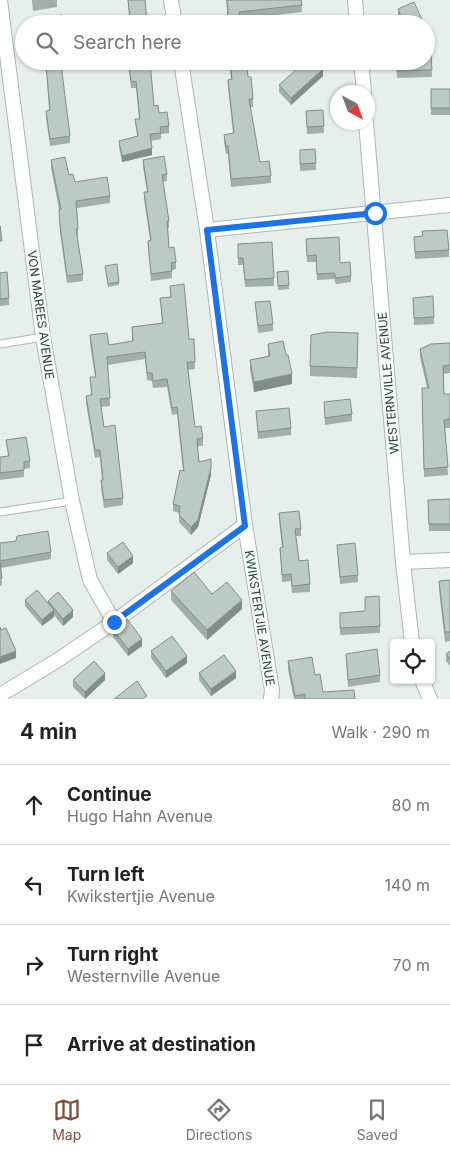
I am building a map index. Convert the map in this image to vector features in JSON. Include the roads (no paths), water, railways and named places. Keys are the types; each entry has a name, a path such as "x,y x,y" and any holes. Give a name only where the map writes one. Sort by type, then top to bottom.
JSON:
{"street":[{"name":"VON MAREES AVENUE","path":"0,0 43,337 72,501 90,580 114,622"},
{"path":"171,0 174,15"},
{"path":"355,0 356,15"},
{"name":"KWIKSTERTJIE AVENUE","path":"182,70 207,230 245,526 272,690 271,699"},
{"path":"362,70 363,85"},
{"name":"WESTERNVILLE AVENUE","path":"367,130 403,562 412,639"},
{"path":"207,230 450,205"},
{"path":"0,695 114,622 245,526"},
{"path":"403,562 450,560"},
{"path":"424,684 430,699"}],"lane":[{"path":"0,344 43,337"},
{"path":"0,512 72,501"}]}
